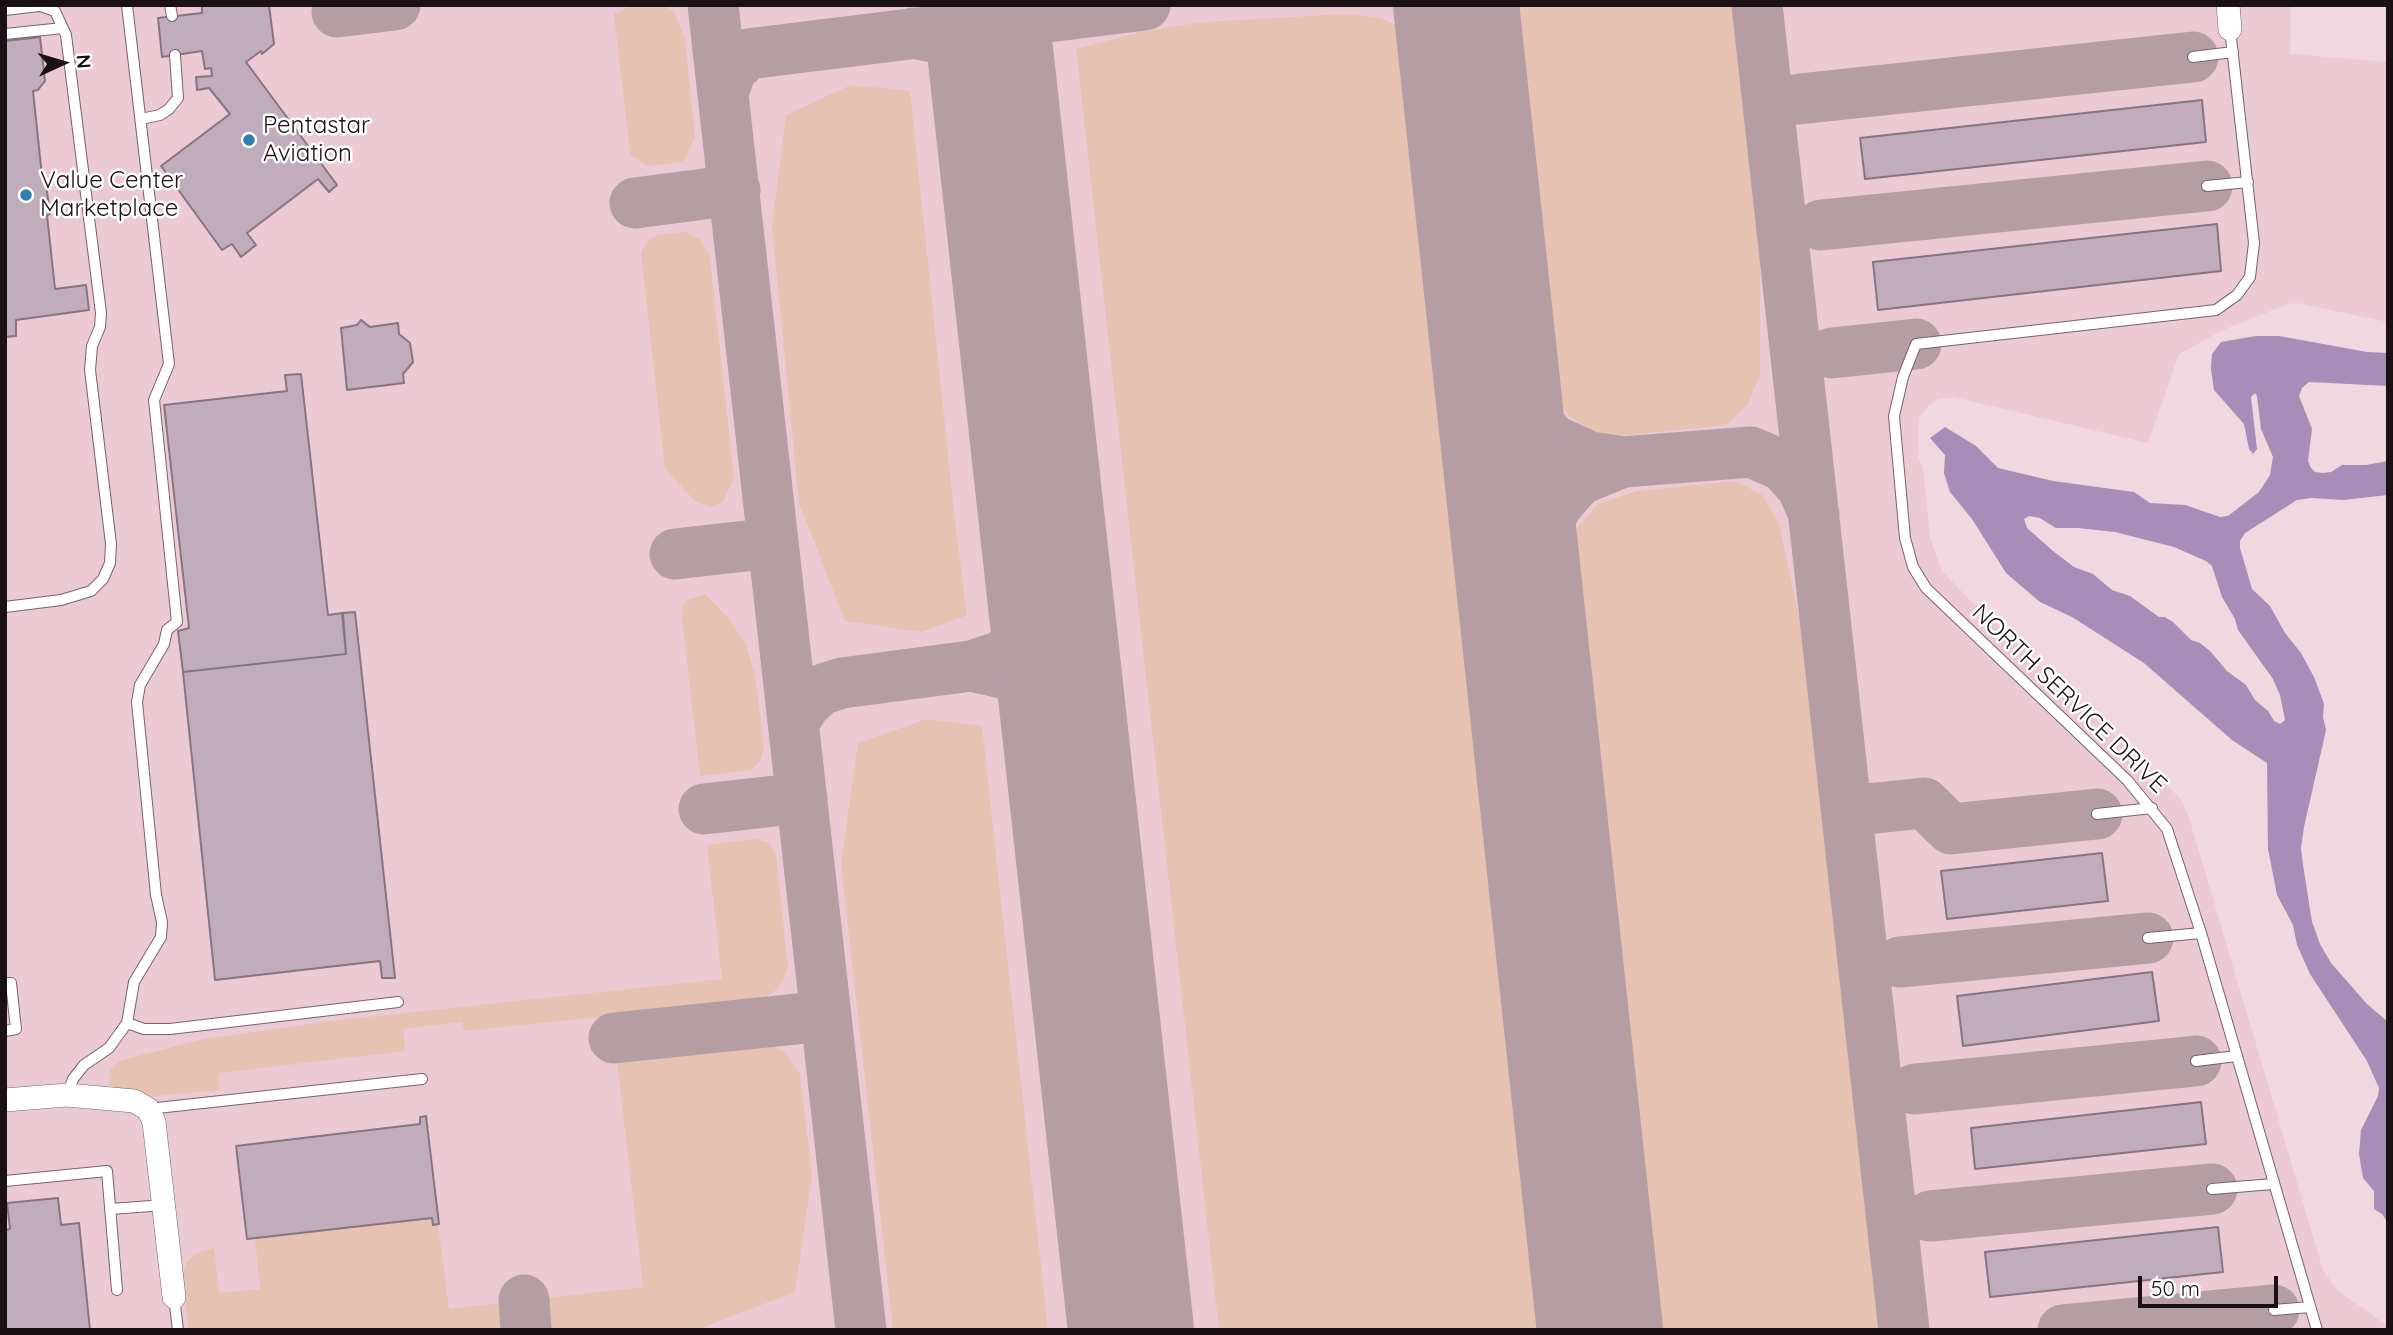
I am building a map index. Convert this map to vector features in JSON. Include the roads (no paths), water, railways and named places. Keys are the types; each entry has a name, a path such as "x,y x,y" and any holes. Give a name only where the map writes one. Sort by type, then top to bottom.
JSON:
{"street":[{"path":"2228,5 2232,41"},
{"path":"5,1100 67,1095 134,1101 148,1109 154,1122 174,1297"}],"lane":[{"path":"67,1095 73,1079 84,1065 109,1048 127,1023 134,982 161,937 162,922 156,895 137,702 140,685 157,657 167,630 177,622 154,400 169,364 127,5"},
{"path":"5,10 38,6 55,11 66,35 101,313 100,327 92,346 90,370 111,544 110,562 103,579 91,591 61,600 5,607"},
{"path":"5,34 63,28"},
{"path":"2193,57 2232,41 2248,182 2207,186"},
{"path":"141,119 160,115 178,98 175,55"},
{"name":"NORTH SERVICE DRIVE","path":"2248,182 2254,243 2250,277 2237,295 2216,310 1916,344 1903,377 1894,416 1905,538 1913,567 1926,588 2129,781 2167,829 2201,933 2316,1330"},
{"path":"2096,814 2152,808"},
{"path":"2148,937 2201,933"},
{"path":"5,984 11,983 16,1029 5,1031"},
{"path":"127,1023 144,1029 170,1029 398,1002"},
{"path":"2196,1061 2236,1056"},
{"path":"148,1109 422,1079"},
{"path":"5,1181 107,1171 117,1290"},
{"path":"2212,1189 2273,1184"},
{"path":"111,1209 163,1205"},
{"path":"174,1297 178,1330"},
{"path":"2274,1310 2310,1307"}],"place":[{"name":"Pentastar Aviation","path":"249,140"},
{"name":"Value Center Marketplace","path":"26,195"}]}
